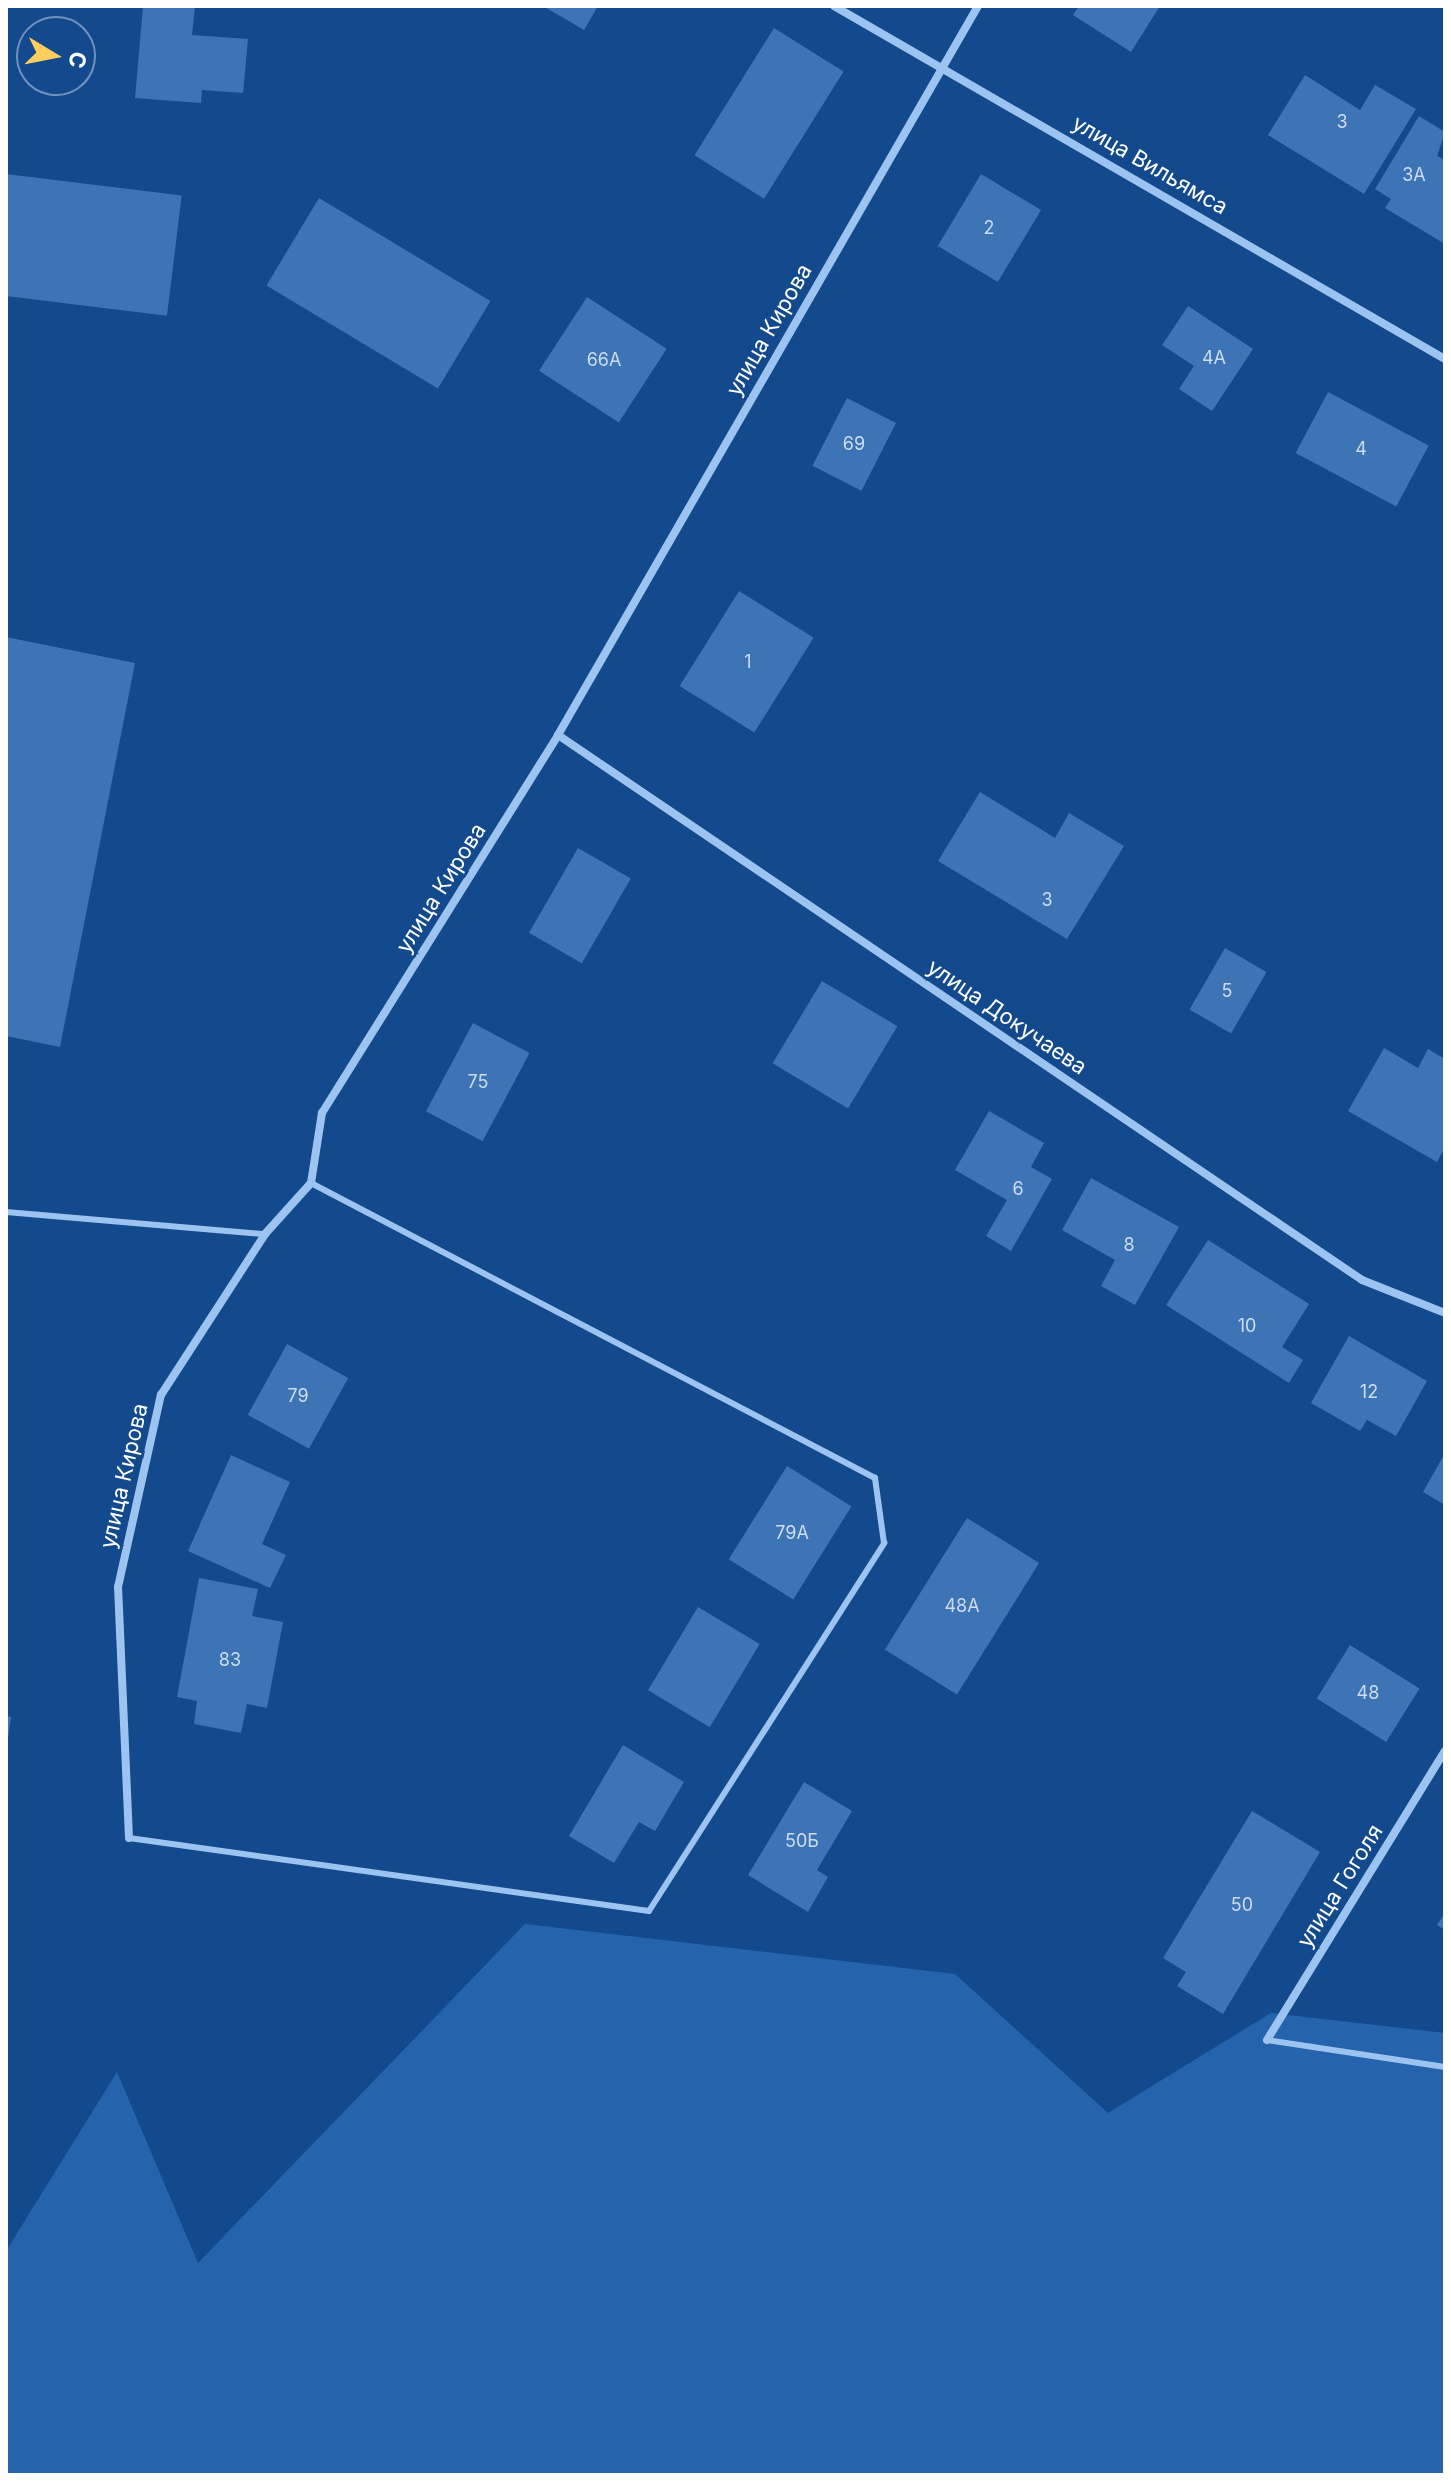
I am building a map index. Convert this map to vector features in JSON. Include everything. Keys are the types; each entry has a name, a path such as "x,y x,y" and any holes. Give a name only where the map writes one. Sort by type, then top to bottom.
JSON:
{"street":[{"name":"улица Вильямса","path":"834,6 942,63 1445,359"},
{"name":"улица Кирова","path":"129,1838 118,1587 161,1395 265,1234 311,1183 322,1113 558,735 942,63 978,6"},
{"name":"улица Докучаева","path":"558,735 1362,1280 1445,1313"},
{"name":"улица Гоголя","path":"1267,2040 1445,1751"}],"lane":[{"path":"129,1838 649,1911 884,1543 875,1478 311,1183"},
{"path":"6,1212 265,1234"},
{"path":"1267,2040 1445,2067"}],"shaded area":[{"path":"525,1924 955,1974 1108,2113 1271,2013 1445,2033 1445,2475 6,2475 6,2251 117,2072 198,2263"}],"building":[{"path":"143,6 195,6 192,35 248,39 243,93 202,90 201,103 135,98"},
{"path":"543,6 598,6 584,30"},
{"path":"1079,6 1160,6 1131,52 1073,15"},
{"path":"774,28 844,71 764,199 695,155"},
{"path":"1305,75 1360,110 1375,85 1416,109 1364,194 1268,135"},
{"path":"1419,116 1445,132 1437,156 1445,160 1445,244 1385,208 1391,199 1375,189"},
{"path":"6,174 182,196 167,316 6,296"},
{"path":"981,174 1041,210 998,282 938,246"},
{"path":"319,198 490,301 438,388 266,285"},
{"path":"587,297 667,349 619,423 539,371"},
{"path":"1188,306 1253,349 1212,411 1179,389 1194,366 1162,345"},
{"path":"1328,392 1429,446 1396,506 1296,453"},
{"path":"847,398 896,423 862,491 812,466"},
{"path":"739,591 814,638 754,733 680,686"},
{"path":"6,637 135,663 60,1047 6,1036"},
{"path":"980,792 1055,838 1069,813 1124,846 1067,939 938,861"},
{"path":"578,848 631,878 582,963 529,933"},
{"path":"1225,948 1267,972 1231,1033 1190,1009"},
{"path":"822,981 897,1026 848,1109 773,1063"},
{"path":"473,1023 530,1053 483,1141 426,1111"},
{"path":"1384,1048 1418,1068 1428,1049 1445,1059 1445,1147 1437,1162 1348,1111"},
{"path":"989,1111 1044,1143 1031,1167 1052,1179 1011,1251 986,1236 1007,1200 955,1170"},
{"path":"1091,1178 1179,1227 1135,1305 1101,1286 1115,1260 1062,1230"},
{"path":"1208,1240 1309,1304 1282,1347 1303,1360 1289,1383 1166,1305"},
{"path":"1349,1336 1427,1381 1396,1436 1367,1420 1360,1431 1311,1403"},
{"path":"287,1344 348,1378 309,1449 248,1415"},
{"path":"1445,1453 1445,1505 1423,1492"},
{"path":"231,1455 290,1482 262,1544 286,1555 270,1588 188,1551"},
{"path":"787,1466 851,1506 793,1600 729,1559"},
{"path":"967,1518 1039,1563 957,1694 885,1649"},
{"path":"199,1578 258,1589 252,1616 283,1622 267,1708 247,1704 241,1733 194,1724 197,1701 177,1697"},
{"path":"698,1607 760,1644 710,1727 648,1690"},
{"path":"1350,1645 1420,1688 1386,1742 1317,1698"},
{"path":"6,1716 11,1717 8,1738 6,1738"},
{"path":"623,1745 684,1782 655,1831 639,1822 614,1863 569,1836"},
{"path":"804,1782 852,1811 817,1870 828,1877 808,1912 748,1875"},
{"path":"1252,1811 1320,1852 1223,2014 1177,1986 1186,1972 1163,1958"},
{"path":"1445,1913 1445,1930 1437,1925"}]}
